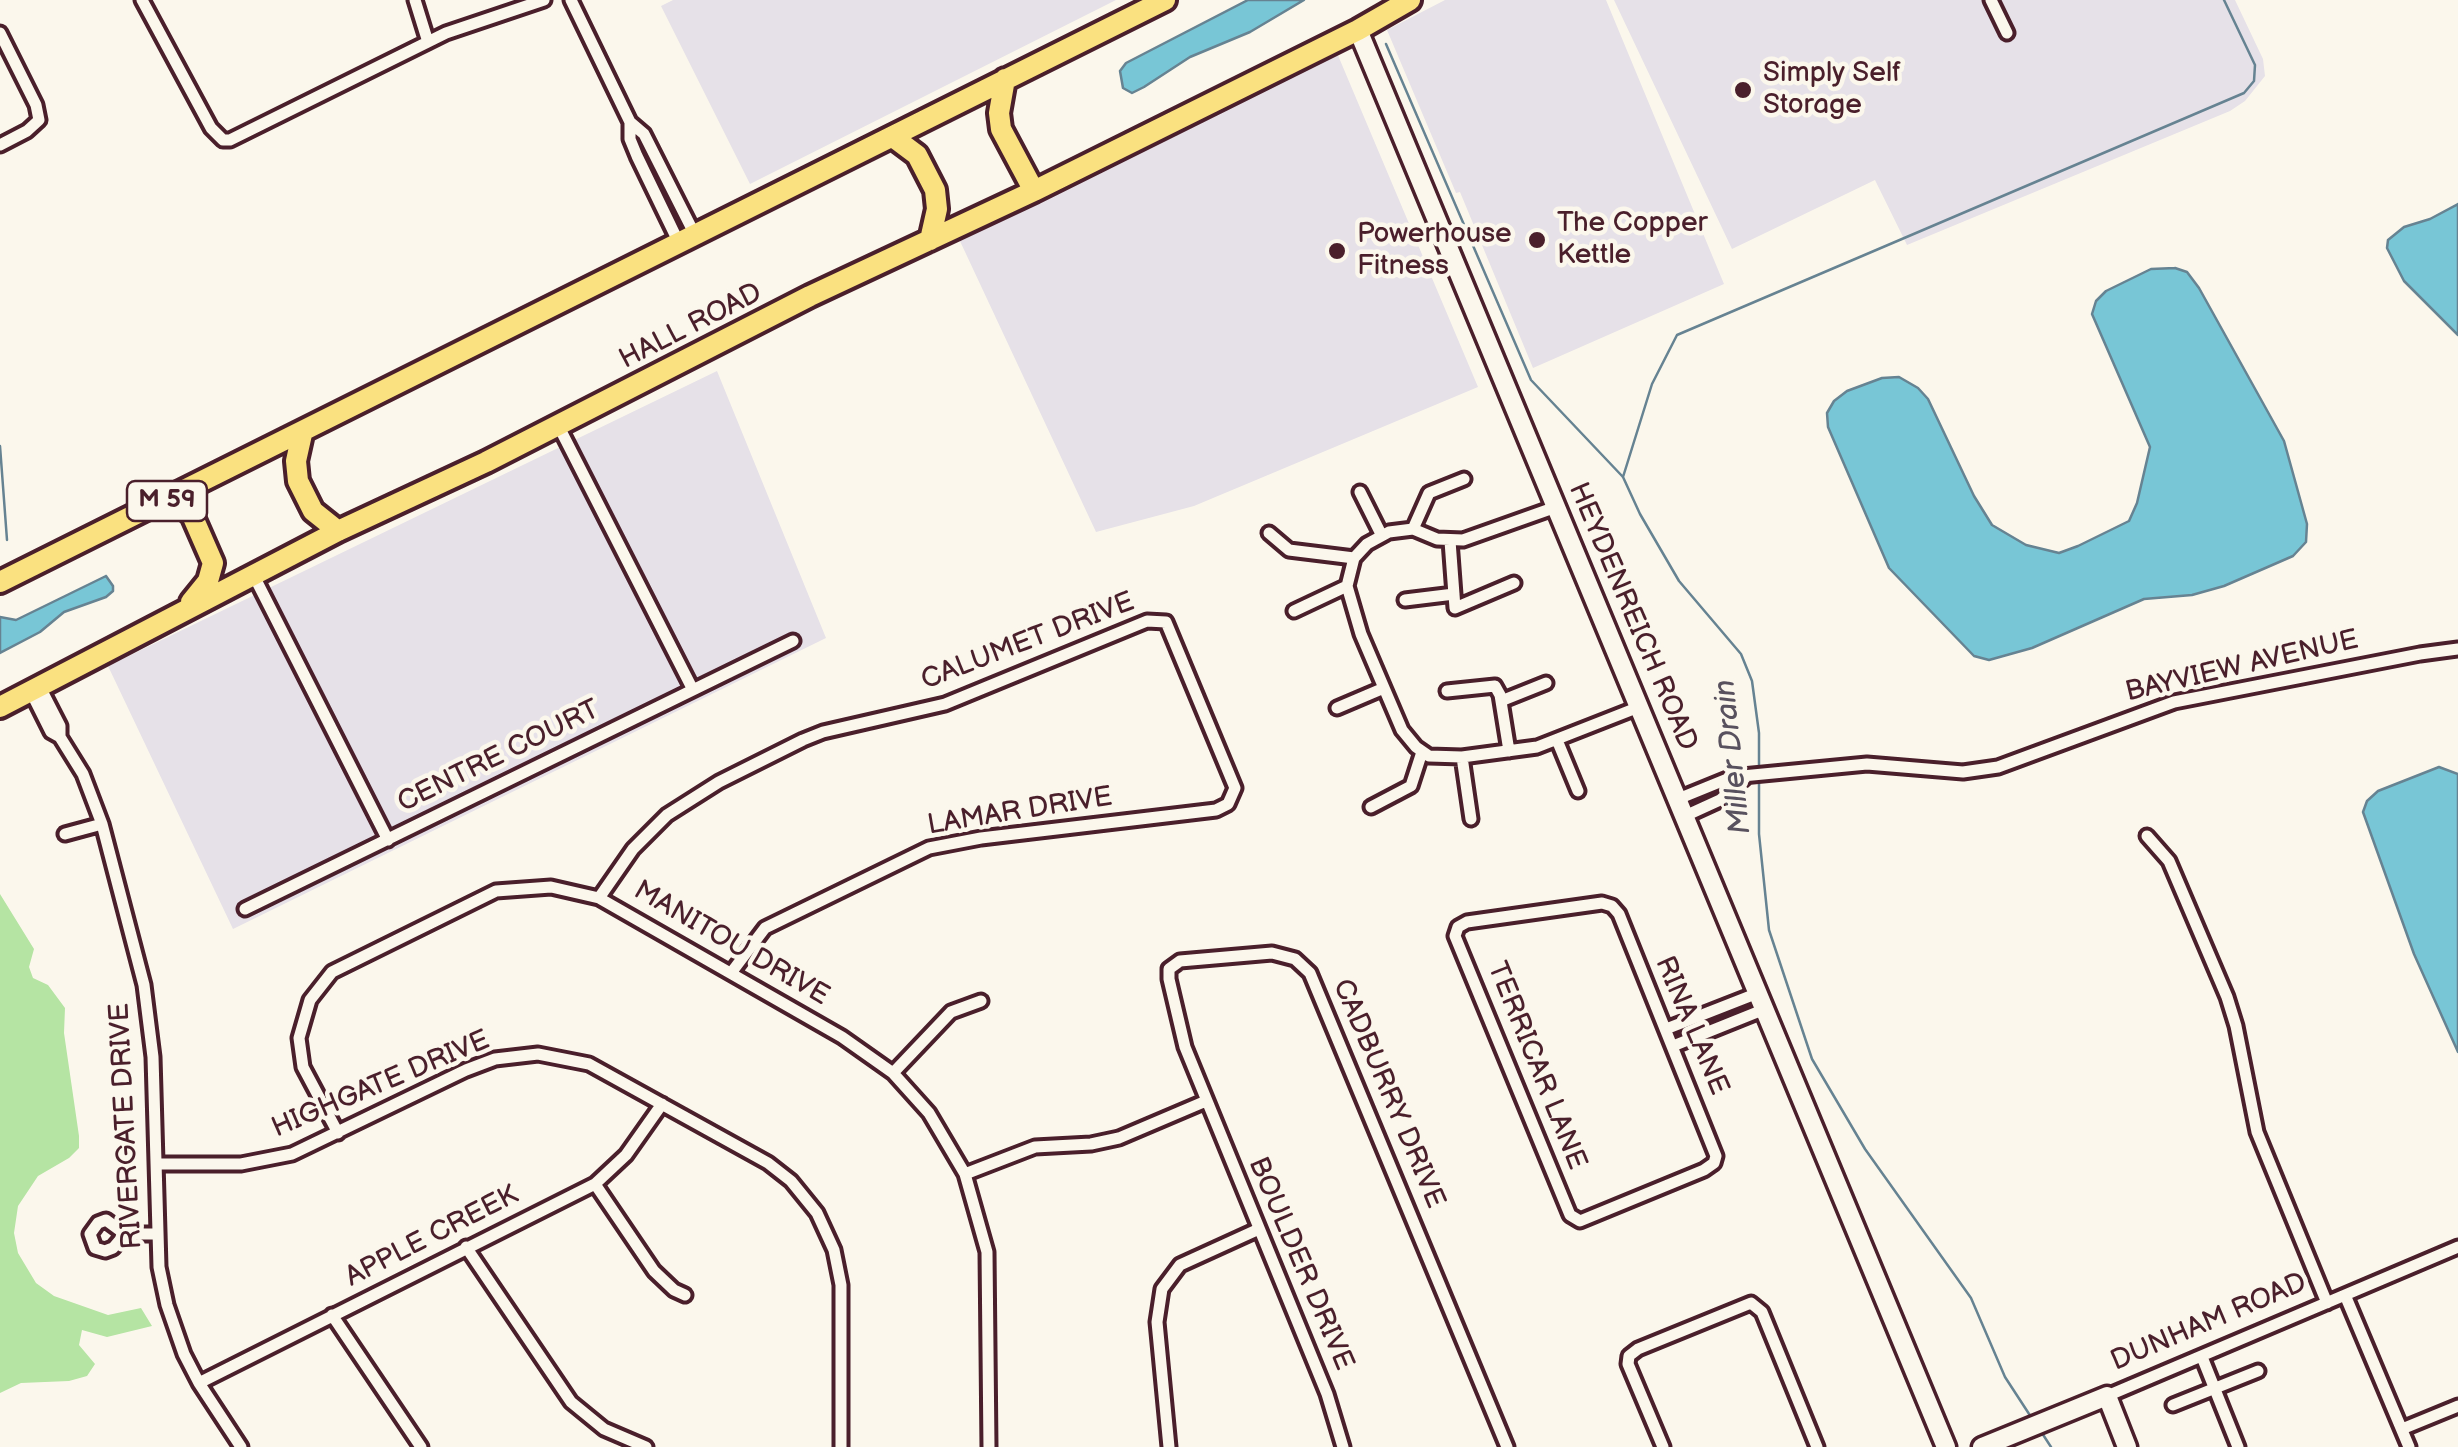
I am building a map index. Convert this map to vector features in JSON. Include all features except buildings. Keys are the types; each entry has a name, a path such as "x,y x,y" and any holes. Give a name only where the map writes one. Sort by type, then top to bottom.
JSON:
{"highway":[{"name":"M 59","path":"0,582 1165,0"},
{"name":"HALL ROAD","path":"0,708 338,531 558,426 810,296 1034,191 1358,30 1410,0"},
{"path":"1005,79 998,113 1001,129 1034,191"},
{"path":"893,137 917,154 935,190 937,209 930,240"},
{"path":"302,434 296,461 298,481 319,518 338,531"},
{"path":"168,500 179,503 192,515 213,563 208,582 187,607"}],"street":[{"path":"142,0 211,128 223,140 237,138 475,21 544,0"},
{"path":"415,0 428,42"},
{"path":"571,0 630,122 644,134 658,160 687,239"},
{"path":"1991,0 2007,33"},
{"name":"HEYDENREICH ROAD","path":"1358,30 1946,1447"},
{"path":"0,33 36,105 39,120 0,145"},
{"path":"630,122 630,139 642,168 687,239"},
{"path":"642,168 658,160"},
{"path":"558,426 692,688"},
{"path":"1412,529 1429,494 1464,479"},
{"path":"1360,492 1381,534"},
{"path":"1556,507 1475,538 1450,541 1412,529 1381,534 1354,558 1348,586 1361,634 1402,730 1422,752 1438,758 1462,758 1557,740 1639,707"},
{"path":"1269,534 1296,552 1326,552 1354,558"},
{"path":"1450,541 1455,608 1514,583"},
{"name":"CENTRE COURT","path":"253,574 388,840 794,641"},
{"path":"1294,611 1348,586"},
{"path":"1404,600 1454,594"},
{"name":"CALUMET DRIVE","path":"599,898 633,849 658,822 719,782 813,735 957,700 1154,619 1166,622 1172,631 1233,782 1232,800"},
{"name":"BAYVIEW AVENUE","path":"1682,808 1725,779 1867,764 1963,772 1998,767 2174,702 2458,649"},
{"path":"1501,701 1546,683"},
{"path":"1447,691 1495,686 1508,751"},
{"path":"1337,708 1384,688"},
{"name":"RIVERGATE DRIVE","path":"36,689 51,732 60,737 82,774 102,824 144,985 153,1058 157,1234 167,1305 199,1383 241,1447"},
{"path":"1557,740 1578,791"},
{"path":"1371,807 1411,786 1422,752"},
{"path":"1462,758 1471,819"},
{"path":"1682,808 1720,800 1746,777"},
{"name":"LAMAR DRIVE","path":"731,973 766,928 929,848 981,838 1216,810 1232,800"},
{"path":"65,834 102,824"},
{"path":"2147,836 2172,869 2226,997 2236,1026 2257,1132 2327,1302"},
{"path":"245,909 388,840"},
{"name":"MANITOU DRIVE","path":"338,1133 303,1068 299,1038 310,1000 332,972 496,892 550,887 599,898 831,1030 893,1073 928,1114 964,1174 987,1252 989,1447"},
{"name":"RINA LANE","path":"1456,931 1467,922 1602,904 1616,910 1716,1150 1714,1163"},
{"name":"TERRICAR LANE","path":"1456,931 1457,942 1574,1220 1588,1219 1714,1163"},
{"name":"CADBURRY DRIVE","path":"1206,1101 1185,1047 1169,970 1180,961 1190,960 1272,953 1295,958 1310,973 1322,997 1507,1447"},
{"path":"893,1073 951,1012 981,1001"},
{"path":"1666,1029 1762,1001"},
{"path":"1673,1046 1762,1001"},
{"name":"HIGHGATE DRIVE","path":"158,1164 216,1166 292,1154 496,1059 550,1056 589,1064 768,1163 807,1198 834,1250 841,1285 841,1447"},
{"path":"964,1174 1036,1147 1119,1138 1206,1101"},
{"name":"BOULDER DRIVE","path":"1206,1101 1328,1394 1343,1447"},
{"name":"APPLE CREEK","path":"199,1383 595,1184 626,1155 662,1104"},
{"path":"595,1184 654,1271 684,1295"},
{"path":"1169,1447 1157,1322 1162,1289 1180,1265 1259,1230"},
{"path":"125,1234 157,1234"},
{"path":"466,1247 570,1402 604,1429 646,1447"},
{"name":"DUNHAM ROAD","path":"1982,1447 2202,1358 2458,1247"},
{"path":"2345,1295 2409,1447"},
{"path":"1663,1447 1628,1364 1629,1356 1746,1304 1756,1304 1817,1447"},
{"path":"332,1316 421,1447"},
{"path":"2202,1358 2238,1447"},
{"path":"2173,1404 2258,1371"},
{"path":"2107,1396 2127,1447"},
{"path":"2402,1430 2458,1406"}],"shaded area":[{"path":"673,0 1116,0 750,184 661,6"},
{"path":"1445,0 1606,0 1724,284 1533,368 1387,30"},
{"path":"1614,0 2235,0 2263,59 2265,76 2245,101 2230,111 1907,245 1875,180 1732,249"},
{"path":"1337,53 1478,387 1194,506 1096,532 959,239"},
{"path":"717,371 826,638 233,929 108,666"}],"green space":[{"path":"0,894 34,949 29,967 33,978 48,985 65,1008 64,1033 79,1136 79,1148 38,1176 18,1206 14,1233 18,1253 36,1283 54,1296 108,1315 141,1308 152,1326 107,1337 82,1330 79,1345 95,1364 87,1376 69,1381 21,1383 0,1393"}],"water":[{"path":"1248,0 1304,0 1250,32 1190,57 1132,93 1123,88 1120,71 1126,63"},
{"path":"2458,204 2458,335 2404,281 2387,248 2388,240 2404,227"},
{"path":"2151,269 2187,272 2199,288 2284,441 2307,524 2306,542 2293,556 2224,586 2192,595 2144,599 2032,648 1989,660 1974,656 1889,568 1828,427 1827,413 1847,391 1882,378 1899,377 1928,399 1992,525 2026,545 2059,553 2078,546 2129,521 2150,447 2092,314 2096,301 2106,291"},
{"path":"106,576 113,591 106,597 64,612 40,632 0,653 0,617 16,620"},
{"path":"2439,767 2458,774 2458,1052 2414,954 2363,812 2367,801 2378,791"}],"waterway":[{"name":"Miller Drain","path":"1623,477 1652,384 1677,335 2244,93 2254,81 2255,65 2224,0"},
{"path":"1386,44 1531,380 1623,477 1679,581 1741,654 1752,681 1759,771"},
{"path":"0,446 7,540"},
{"name":"Miller Drain","path":"1759,779 1759,834 1769,930 1812,1059 1865,1149 1971,1298 2005,1377 2033,1420"},
{"name":"Miller Drain","path":"2040,1430 2051,1447"}],"place":[{"name":"Simply Self Storage","path":"1743,90"},
{"name":"The Copper Kettle","path":"1537,240"},
{"name":"Powerhouse Fitness","path":"1337,251"}]}
